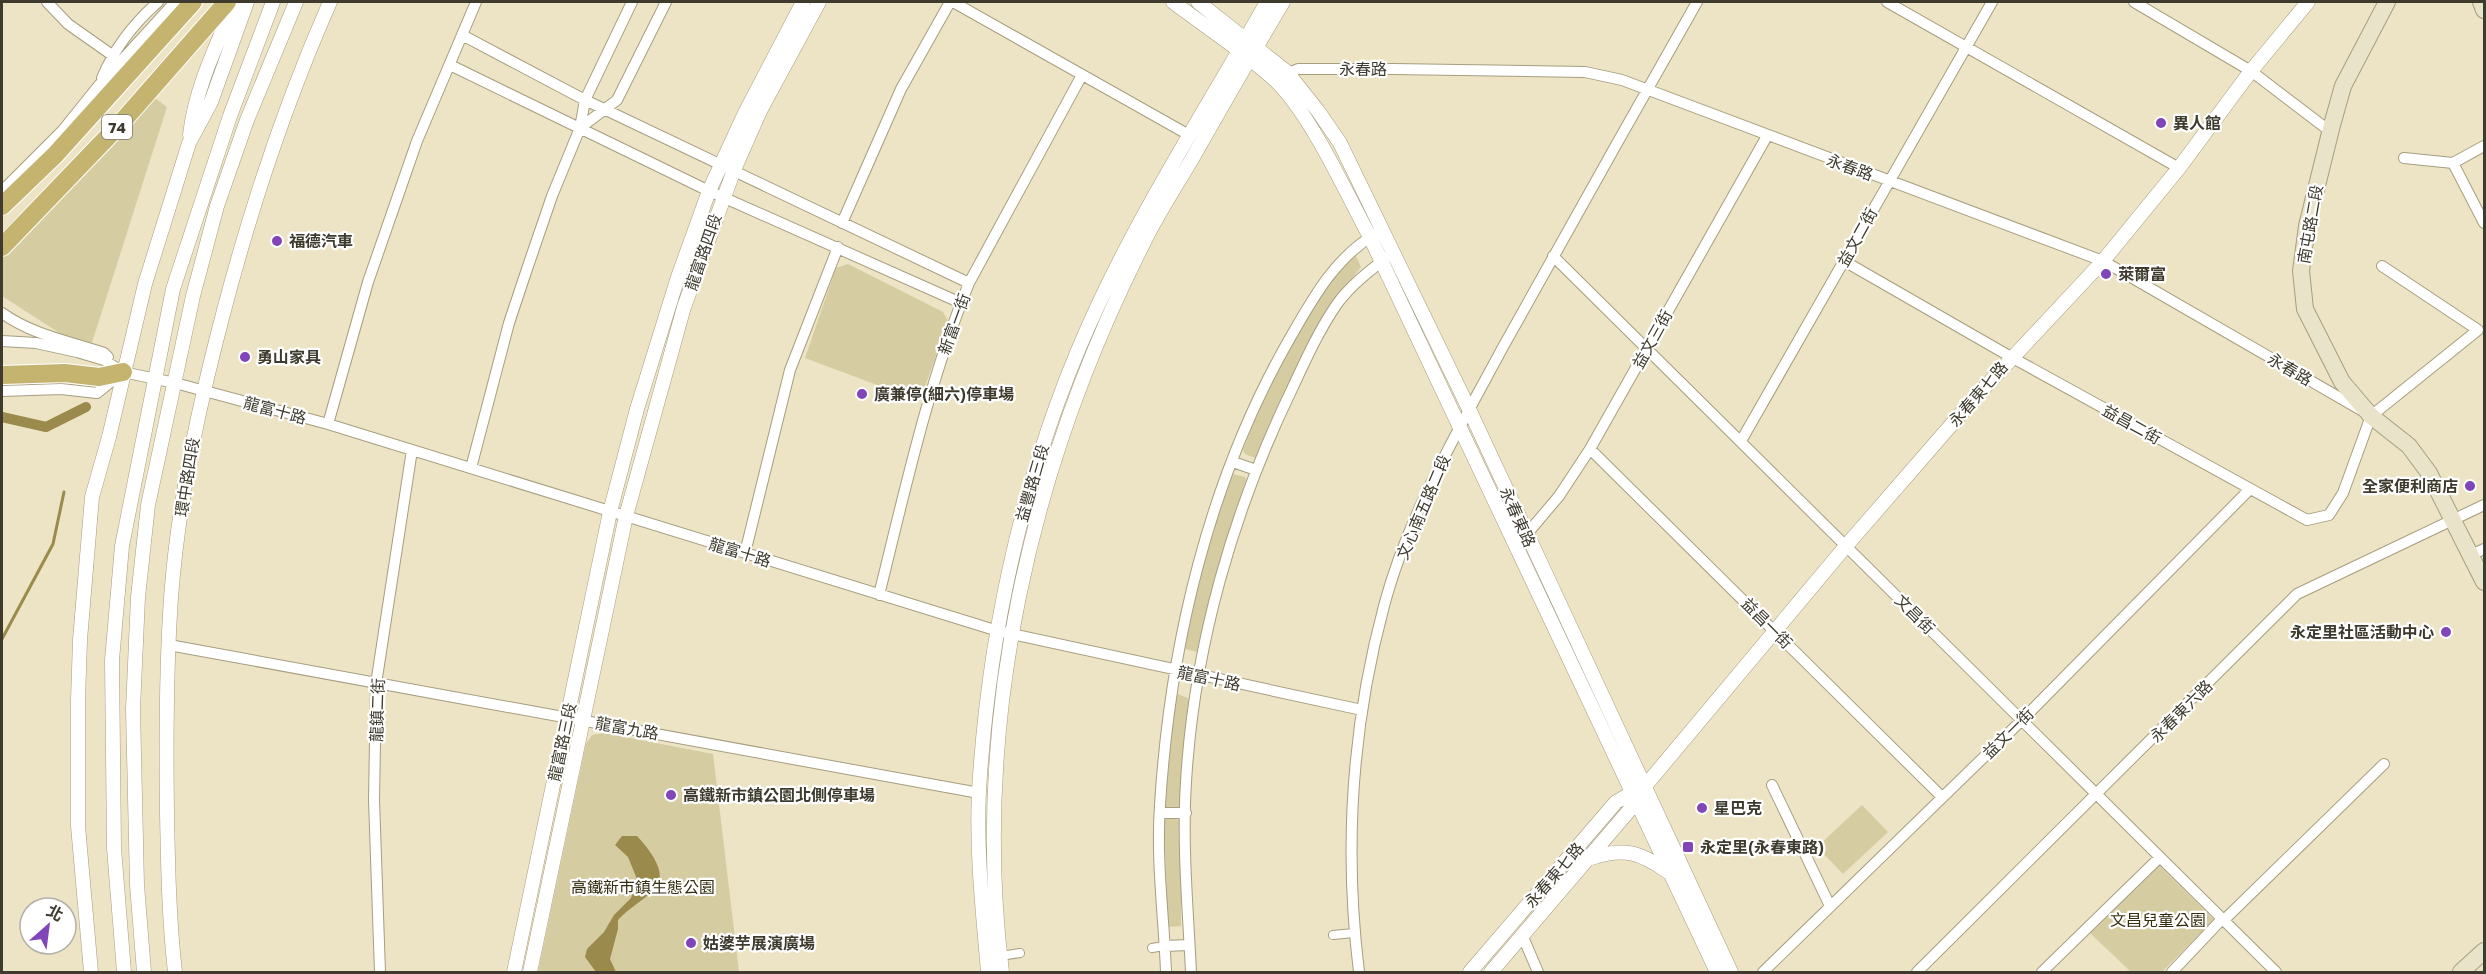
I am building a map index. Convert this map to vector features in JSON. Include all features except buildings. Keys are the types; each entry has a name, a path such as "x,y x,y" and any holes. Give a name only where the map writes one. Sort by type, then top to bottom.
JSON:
{"highway":[{"name":"74","path":"2,206 55,155 193,2"},
{"name":"74","path":"2,247 121,123 227,2"},
{"path":"2,375 65,373 99,377 123,372"}],"main road":[{"name":"南屯路二段","path":"2387,2 2343,86 2307,226 2301,271 2305,309 2342,382 2371,416 2397,434 2416,454 2429,473 2453,520 2478,552 2484,582"},
{"path":"2481,2 2484,10"},
{"path":"2461,972 2484,951"}],"street":[{"path":"46,2 68,24 112,55"},
{"path":"100,84 112,55 135,24 158,2"},
{"path":"2,191 63,130 100,84 175,2"},
{"path":"91,972 78,826 78,700 80,640 93,497 145,284 189,143 192,115 215,49 235,2"},
{"path":"189,143 212,102 247,2"},
{"path":"124,972 114,848 112,660 122,546 173,289 234,105 273,2"},
{"name":"環中路四段","path":"144,972 137,885 133,709 138,597 148,505 193,296 217,206 247,120 296,2"},
{"name":"環中路四段","path":"175,972 168,848 165,722 171,598 180,518 203,390 252,207 308,51 330,2"},
{"path":"328,424 368,282 417,141 476,2"},
{"path":"471,468 509,323 552,196 580,128 585,100 632,2"},
{"path":"580,128 617,100 666,2"},
{"name":"龍富路四段","path":"610,512 637,410 678,277 709,191 803,2"},
{"name":"龍富路四段","path":"626,516 684,307 722,197 760,111 819,2"},
{"path":"842,223 901,89 951,2 1190,135"},
{"path":"1173,2 1243,55 1281,76"},
{"path":"1198,2 1251,42 1281,76"},
{"path":"1251,42 1267,2"},
{"path":"1243,55 1282,2"},
{"name":"文心南五路二段","path":"1359,972 1354,933 1351,819 1362,710 1384,604 1413,524 1460,426 1697,2"},
{"path":"1887,2 2179,168"},
{"name":"益文二街","path":"1741,441 1992,2"},
{"path":"2133,2 2251,70 2331,132"},
{"name":"永春東七路","path":"1491,972 1589,859 1634,799 1846,546 2011,357 2103,261 2179,168 2251,70 2308,2"},
{"path":"462,35 585,100 969,284"},
{"name":"益豐路三段","path":"1002,972 995,860 996,771 1005,632 1018,534 1056,406 1105,292 1134,233 1190,135 1243,55"},
{"name":"益豐路三段","path":"988,972 980,882 979,793 988,702 1041,500 1062,432 1087,369 1146,238 1243,55"},
{"path":"450,66 709,191 961,303"},
{"name":"永春路","path":"1281,76 1298,69 1585,72 1648,88 1767,136 2103,261 2371,416"},
{"name":"新富一街","path":"879,595 930,392 961,303 969,284 1082,75"},
{"name":"永春東路","path":"1281,76 1318,111 1340,143 1469,409 1526,535 1646,785 1670,843 1731,972"},
{"name":"永春東路","path":"1281,76 1370,237 1717,972"},
{"name":"益文三街","path":"1526,535 1559,496 1590,449 1767,136"},
{"path":"2404,158 2453,163 2484,146"},
{"path":"2453,163 2484,224"},
{"path":"1166,972 1160,813 1175,671 1185,618 1213,514 1274,366 1316,292 1349,252 1383,229"},
{"path":"745,553 789,369 838,247"},
{"path":"1191,972 1195,944 1186,782 1200,676 1229,546 1256,470 1299,375 1337,304 1364,275 1394,252"},
{"name":"文昌街","path":"1553,256 2276,972"},
{"name":"益昌二街","path":"1844,261 2011,357 2307,520 2329,515 2343,493 2371,416"},
{"path":"2371,416 2478,330 2382,266"},
{"path":"2,313 48,337 104,353 123,372"},
{"path":"2,341 36,343 77,352 104,360 123,372"},
{"path":"2,391 61,389 97,393 123,372"},
{"name":"龍富十路","path":"123,372 176,383 328,424 1005,632 1175,671 1362,710"},
{"name":"益昌一街","path":"1590,449 1942,797"},
{"name":"龍鎮二街","path":"380,972 374,800 376,684 412,450"},
{"path":"1233,462 1256,470"},
{"name":"益文一街","path":"1763,972 2022,720 2250,489"},
{"name":"永春東六路","path":"1917,972 2297,594 2484,505"},
{"name":"龍富路三段","path":"514,972 610,512"},
{"name":"龍富路三段","path":"530,972 626,516"},
{"name":"龍富九路","path":"169,645 979,793"},
{"path":"2172,972 2384,764"},
{"path":"1772,785 1830,906"},
{"name":"永春東七路","path":"1470,972 1616,802 1634,799"},
{"path":"1160,813 1186,813"},
{"path":"1589,859 1612,852 1629,852 1645,857 1670,873"},
{"path":"2042,972 2160,857"},
{"path":"1333,935 1354,933"},
{"path":"1523,937 1538,972"},
{"path":"1152,948 1195,944"},
{"path":"986,958 1020,953"}],"green space":[{"path":"143,89 167,107 89,352 2,296 2,232"},
{"path":"1355,254 1361,267 1342,291 1306,348 1255,458 1245,454 1243,450 1253,424 1290,346 1320,297"},
{"path":"848,264 943,312 948,321 920,401 805,358 836,268"},
{"path":"1232,474 1245,477 1246,480 1214,582 1197,652 1185,649 1184,646 1208,546"},
{"path":"1178,694 1190,699 1179,809 1165,807 1175,698"},
{"name":"高鐵新市鎮生態公園","path":"604,733 713,754 739,972 538,972 586,744 592,735"},
{"path":"1862,805 1888,832 1843,874 1817,847"},
{"path":"1166,818 1181,820 1181,926 1168,927 1164,821"},
{"name":"文昌兒童公園","path":"2158,864 2214,920 2162,972 2131,972 2090,933"}],"shaded area":[{"path":"622,836 637,836 646,847 659,869 659,884 618,920 618,929 610,959 616,972 596,972 585,957 587,949 631,898 637,879 628,857 615,845"}],"waterway":[{"path":"2,417 46,427 86,407"},
{"path":"2,639 53,544 64,492"}],"place":[{"name":"異人館","path":"2161,123"},
{"name":"福德汽車","path":"277,241"},
{"name":"萊爾富","path":"2106,274"},
{"name":"勇山家具","path":"245,357"},
{"name":"廣兼停(細六)停車場","path":"862,394"},
{"name":"全家便利商店","path":"2470,486"},
{"name":"永定里社區活動中心","path":"2446,632"},
{"name":"高鐵新市鎮公園北側停車場","path":"671,795"},
{"name":"星巴克","path":"1702,808"},
{"name":"永定里(永春東路)","path":"1688,847"},
{"name":"姑婆芋展演廣場","path":"691,943"}]}
